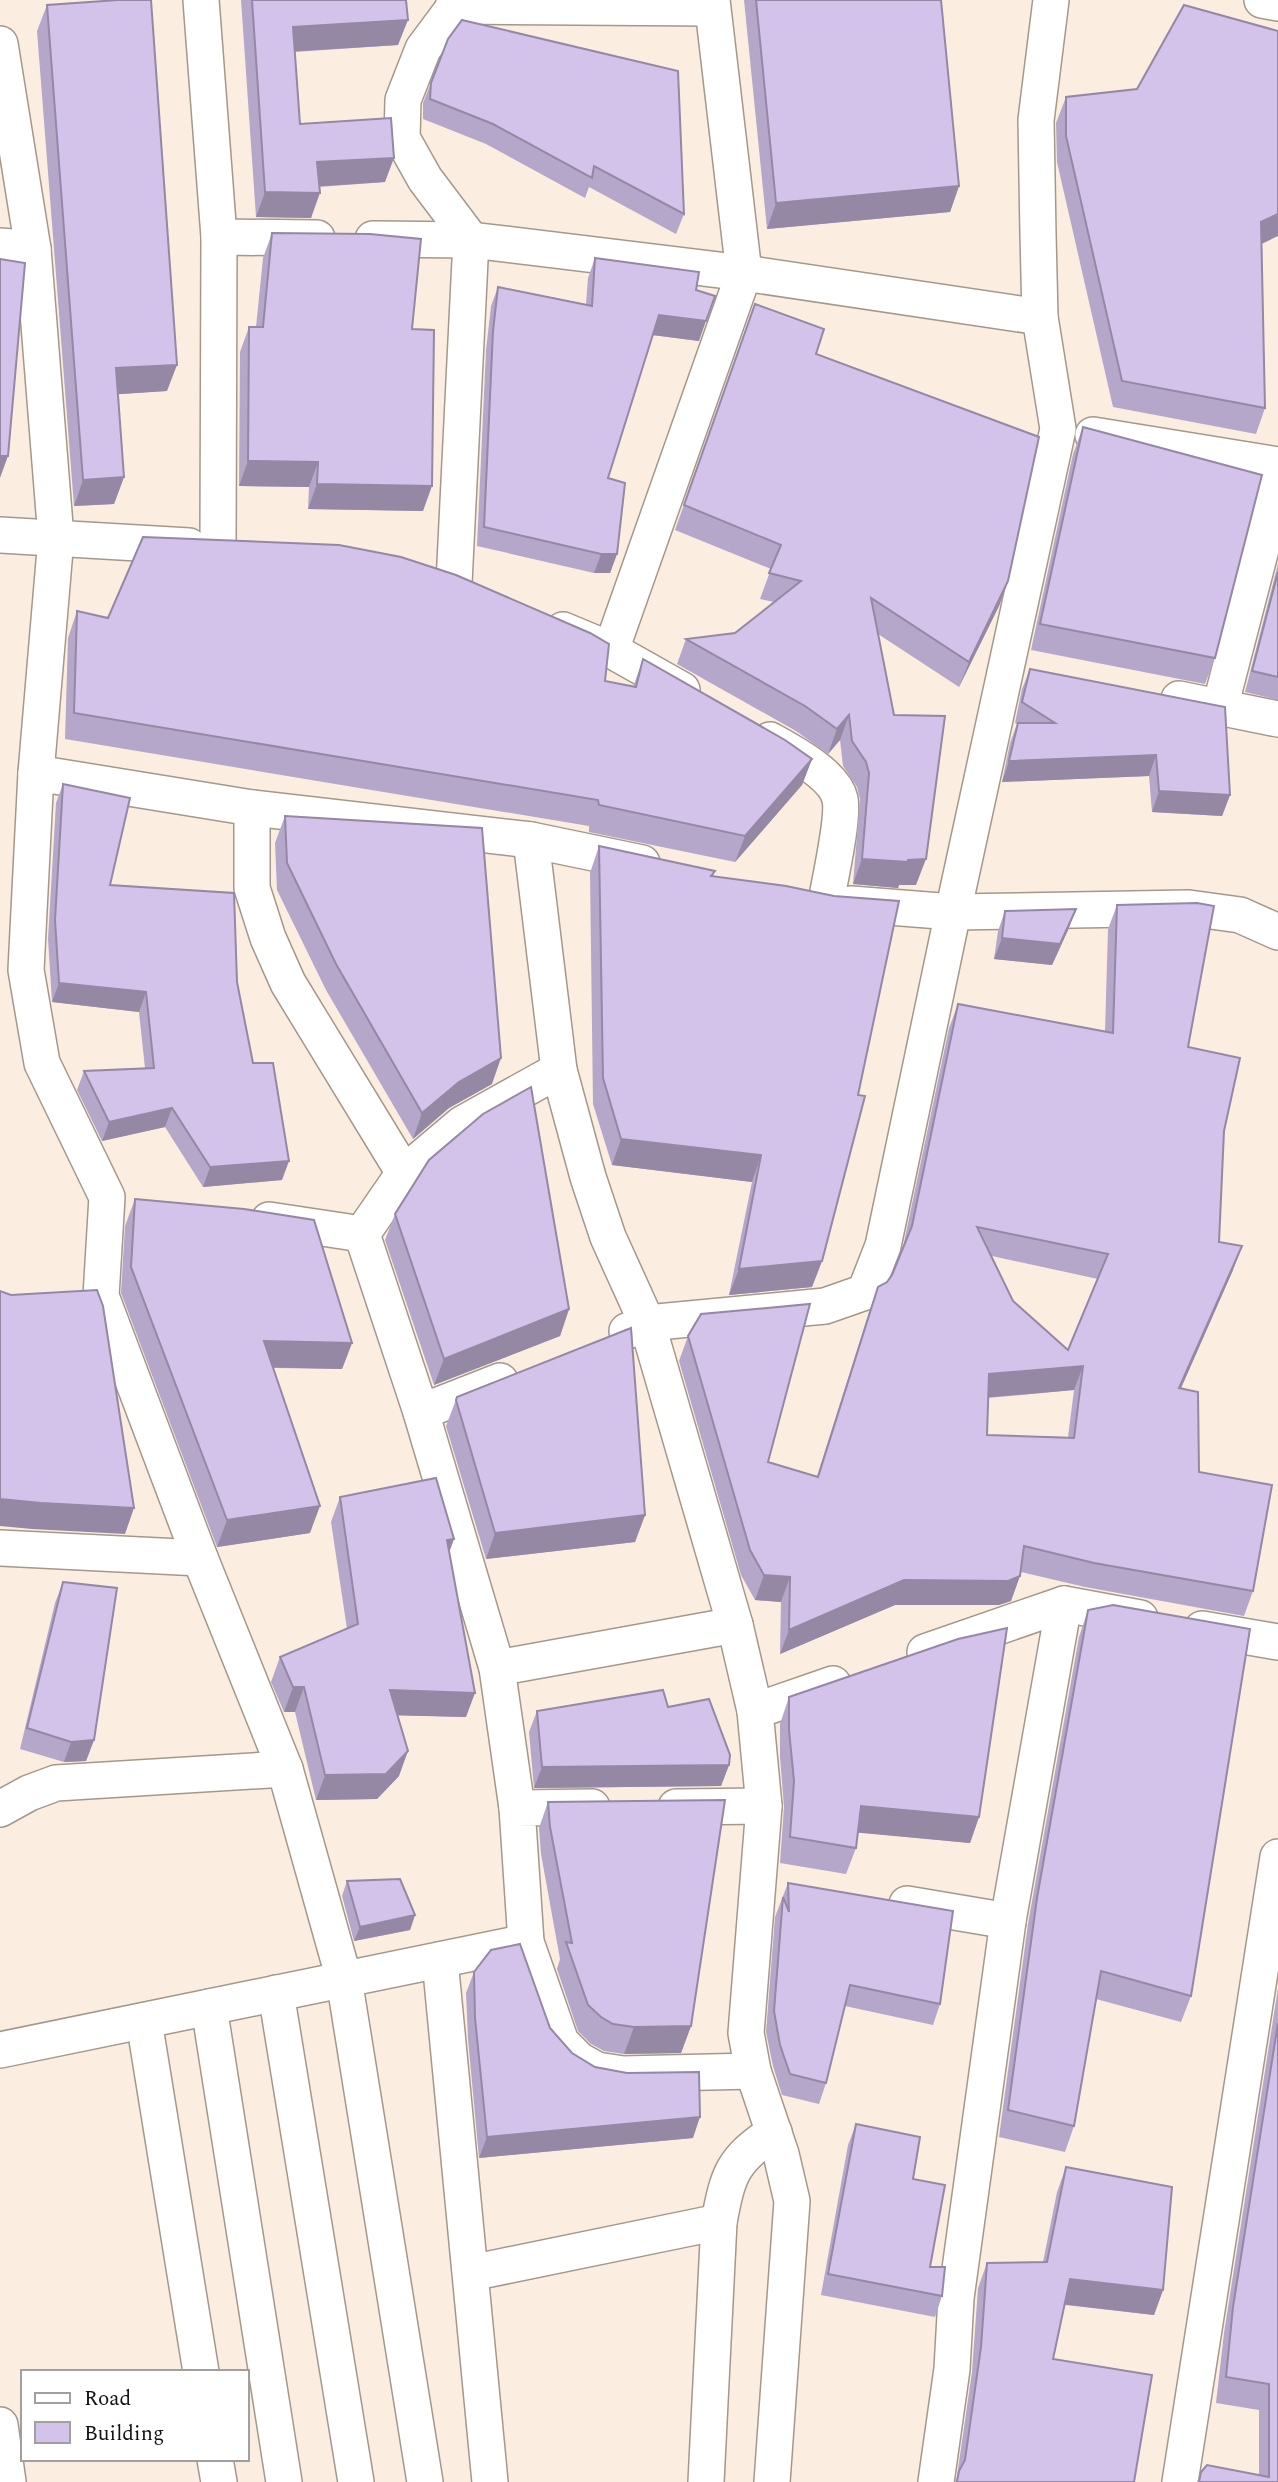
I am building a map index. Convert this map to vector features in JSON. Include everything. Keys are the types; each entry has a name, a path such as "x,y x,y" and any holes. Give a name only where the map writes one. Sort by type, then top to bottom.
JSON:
{"street":[{"path":"0,535 231,548 219,237 201,0"},
{"path":"1262,0 1278,3"},
{"path":"597,1343 647,1323 825,1306 865,1292 883,1246 953,912 1020,669 1058,429 1040,317 1037,120 1050,1"},
{"path":"454,583 471,240 425,179 402,138 403,100 422,49 454,3 712,4 744,274 611,650"},
{"path":"0,44 17,247 56,538 36,773 26,970 42,1063 120,1199 88,1296 200,1558 285,1769 344,1979 425,2482"},
{"path":"219,237 471,240 744,274 1040,317"},
{"path":"1058,429 1278,465"},
{"path":"1220,707 1278,484"},
{"path":"420,571 487,597"},
{"path":"537,618 611,650 704,703"},
{"path":"1143,692 1278,719"},
{"path":"739,722 786,749 827,778 840,798 839,824 812,899 953,912 1189,908 1240,915 1278,932"},
{"path":"36,773 252,808 531,840 679,871"},
{"path":"252,808 252,888 268,938 288,983 404,1172"},
{"path":"531,840 559,1070 588,1177 608,1237 647,1323 735,1625 755,1711 773,1883 746,2033 753,2071 774,2132 792,2201 772,2482"},
{"path":"362,1234 404,1172 462,1124 559,1070"},
{"path":"241,1216 362,1234"},
{"path":"362,1234 421,1412 497,1668 517,1808 526,1942 561,2042 579,2060 597,2070 624,2074 753,2071"},
{"path":"421,1412 534,1368"},
{"path":"0,1548 200,1558"},
{"path":"936,2482 952,2369 956,2298 1007,1921 1064,1604"},
{"path":"896,1662 1064,1604 1278,1642"},
{"path":"497,1668 735,1625"},
{"path":"755,1711 857,1675"},
{"path":"0,1809 29,1793 56,1783 285,1769"},
{"path":"517,1808 764,1806"},
{"path":"1180,2482 1278,1857"},
{"path":"869,1898 1007,1921"},
{"path":"0,2050 526,1942"},
{"path":"440,1959 490,2482"},
{"path":"276,1993 356,2482"},
{"path":"209,2007 284,2482"},
{"path":"144,2021 201,2370"},
{"path":"706,2482 719,2222 726,2184 749,2148 774,2132"},
{"path":"471,2273 719,2222"},
{"path":"0,2425 8,2482"},
{"path":"215,2461 219,2482"}],"building":[{"path":"151,0 177,365 116,368 124,477 83,480 47,5"},
{"path":"252,0 406,0 408,20 293,27 300,124 391,118 394,158 317,162 320,193 265,192"},
{"path":"756,0 941,0 959,186 776,203"},
{"path":"1184,5 1278,31 1278,214 1261,222 1265,408 1122,381 1066,136 1066,97 1137,89"},
{"path":"462,20 678,71 684,214 594,166 592,178 493,124 430,99 431,83 448,39"},
{"path":"272,233 370,234 421,239 412,329 434,330 432,486 317,484 318,462 248,461 249,327 263,327"},
{"path":"595,258 699,272 696,290 715,296 706,321 659,315 608,478 625,483 617,554 601,554 484,527 493,331 498,287 592,306"},
{"path":"0,259 25,263 8,456 0,456"},
{"path":"755,304 824,329 816,354 1039,437 1008,581 969,662 871,598 894,715 945,716 926,859 908,862 862,859 869,773 866,762 852,741 849,715 837,729 805,706 686,639 735,633 801,581 769,573 781,545 684,505"},
{"path":"1083,427 1262,475 1215,658 1040,624"},
{"path":"143,537 339,545 401,557 456,575 590,633 609,644 605,681 636,687 643,659 785,740 812,759 745,836 599,805 598,800 74,713 77,611 108,618"},
{"path":"1278,572 1278,677 1252,671"},
{"path":"1030,669 1225,707 1230,795 1159,791 1156,755 1009,761 1018,723 1055,723 1022,702"},
{"path":"63,784 130,798 110,885 234,893 237,982 253,1063 273,1063 289,1161 210,1167 172,1108 109,1122 84,1071 154,1068 146,992 59,983 55,920"},
{"path":"285,816 482,828 501,1058 459,1082 422,1113 336,964 287,863"},
{"path":"599,846 715,871 711,876 786,886 834,896 899,901 858,1095 865,1096 822,1261 739,1269 761,1155 621,1139 603,1078"},
{"path":"1197,903 1214,906 1188,1047 1240,1058 1224,1131 1219,1242 1242,1246 1179,1388 1198,1392 1199,1472 1272,1485 1253,1591 1094,1563 1024,1546 1020,1576 1008,1581 904,1580 789,1630 790,1577 764,1575 750,1550 688,1336 701,1314 810,1304 768,1462 818,1477 878,1287 892,1275 912,1226 958,1004 1113,1033 1117,905","holes":["977,1227 1108,1254 1068,1350 1013,1301","1083,1366 1074,1438 987,1435 989,1374"]},
{"path":"1076,909 1060,944 1002,938 1005,911"},
{"path":"531,1087 569,1309 444,1359 395,1214 429,1160 483,1114"},
{"path":"135,1199 244,1209 314,1220 352,1343 264,1341 320,1506 227,1520 131,1267"},
{"path":"97,1290 103,1306 134,1508 0,1499 0,1291 11,1295"},
{"path":"631,1328 645,1515 495,1533 457,1397"},
{"path":"436,1478 454,1539 447,1540 475,1693 390,1690 408,1751 386,1774 325,1775 304,1687 293,1687 280,1657 358,1624 340,1497"},
{"path":"63,1582 117,1588 94,1740 71,1742 27,1728"},
{"path":"1113,1605 1250,1629 1191,1996 1101,1971 1074,2126 1008,2110 1037,1898 1088,1610"},
{"path":"1007,1628 979,1817 861,1806 856,1848 790,1837 794,1781 789,1697 958,1639"},
{"path":"663,1690 668,1707 709,1699 730,1755 729,1765 542,1767 537,1711"},
{"path":"725,1800 691,2026 634,2027 613,2024 588,2005 566,1942 572,1943 550,1827 548,1802"},
{"path":"400,1879 415,1915 360,1927 347,1881"},
{"path":"788,1883 953,1911 940,2004 850,1985 826,2083 790,2074 780,2045 774,2011 783,1897 789,1912"},
{"path":"520,1944 550,2028 572,2053 595,2067 627,2073 699,2072 700,2117 487,2137 475,2018 474,1972 491,1950"},
{"path":"1278,2023 1278,2482 1199,2482 1201,2472 1207,2465 1269,2477 1269,2384 1226,2377 1233,2307"},
{"path":"856,2124 920,2137 913,2179 945,2185 930,2267 945,2267 942,2296 828,2274"},
{"path":"1066,2167 1172,2187 1163,2290 1070,2279 1053,2359 1152,2375 1134,2482 957,2482 965,2460 981,2347 987,2263 1047,2262"}]}
